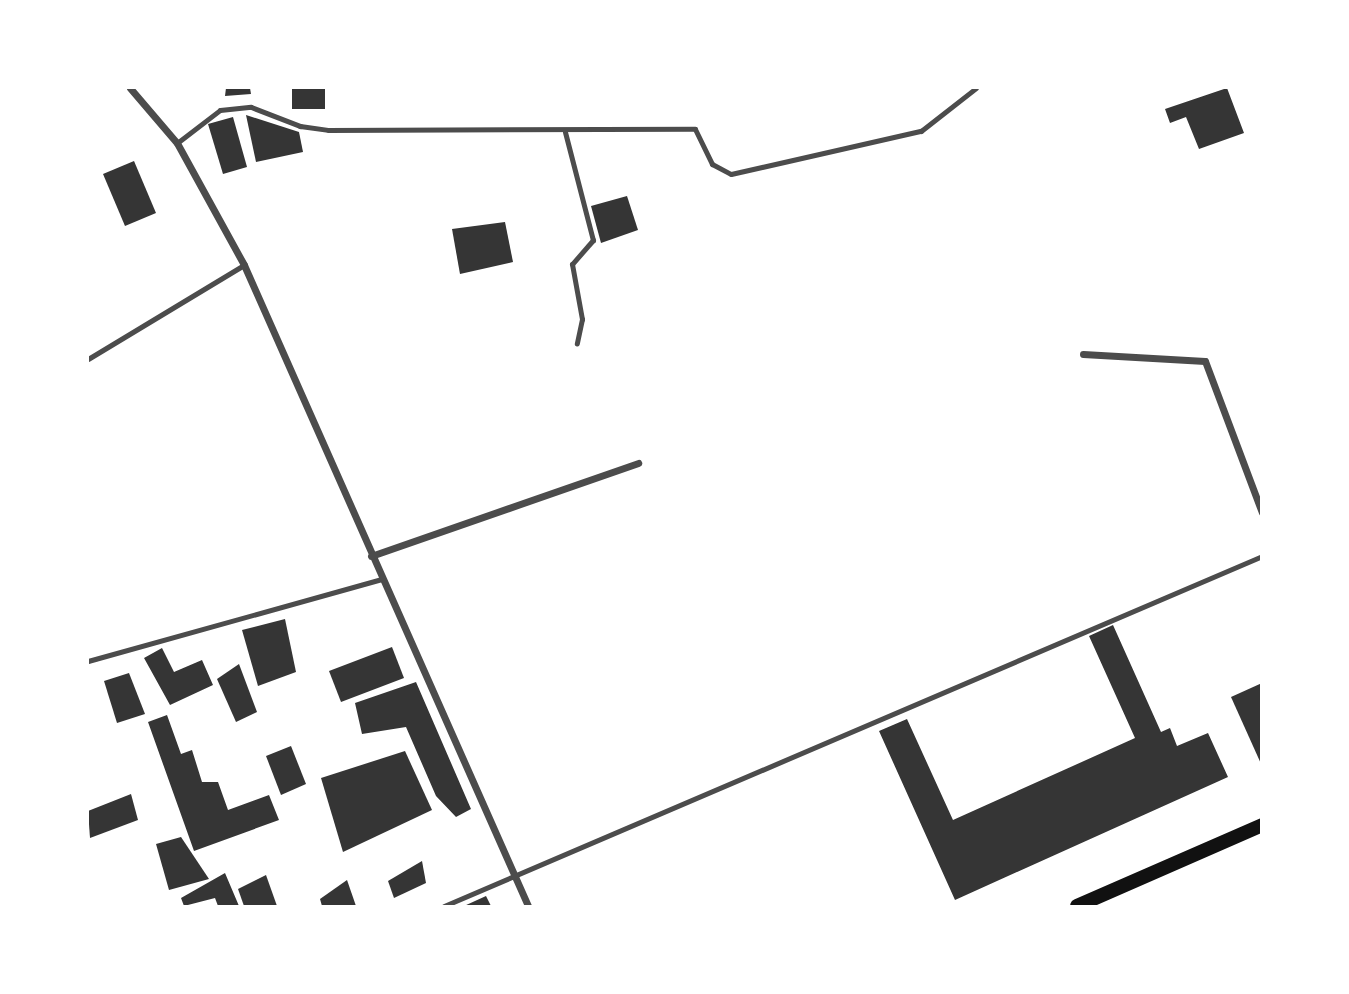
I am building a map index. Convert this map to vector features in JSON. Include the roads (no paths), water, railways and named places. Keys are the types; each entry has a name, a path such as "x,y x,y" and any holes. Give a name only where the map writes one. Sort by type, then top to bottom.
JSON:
{"main road":[{"path":"1077,906 1262,825"}],"street":[{"path":"130,88 177,143 244,265 528,906"},
{"path":"1083,354 1205,361 1262,513"},
{"path":"371,556 638,463"}],"lane":[{"path":"177,143 220,110 251,107 300,126 328,130 565,132 695,129 712,164 731,174 921,131 976,88"},
{"path":"565,132 593,240 572,264 582,319 577,343"},
{"path":"88,359 244,265"},
{"path":"444,906 1262,556"},
{"path":"88,661 187,630 303,604 382,579"}]}
